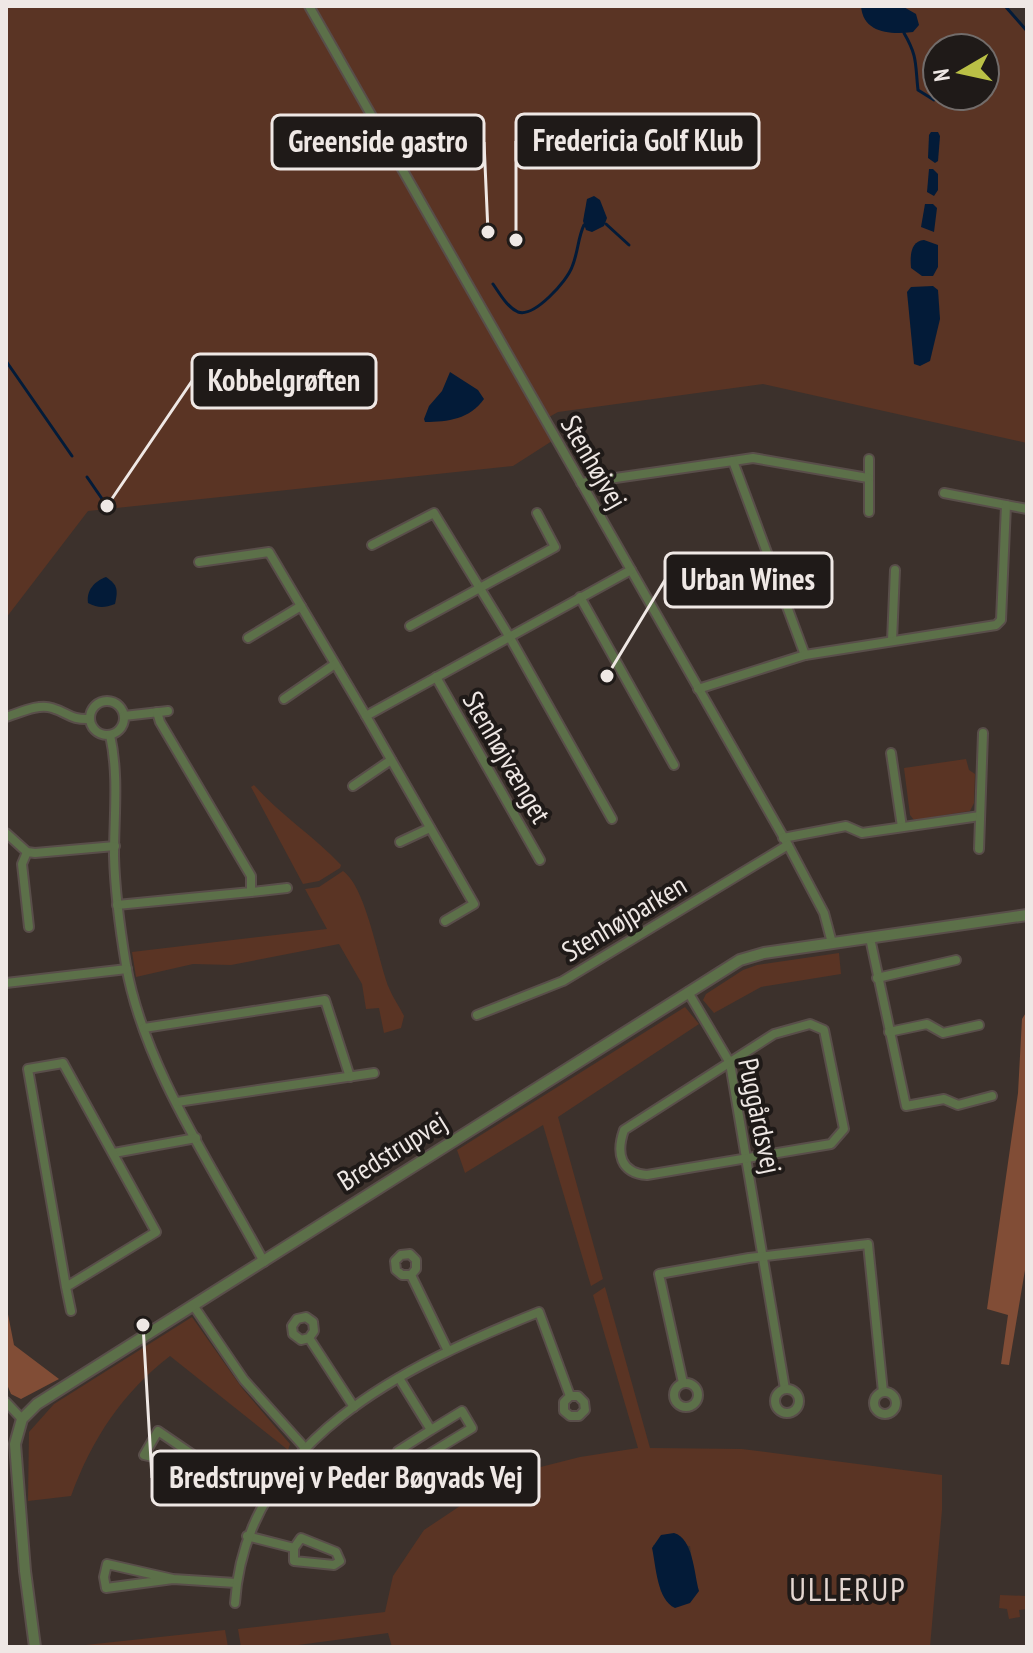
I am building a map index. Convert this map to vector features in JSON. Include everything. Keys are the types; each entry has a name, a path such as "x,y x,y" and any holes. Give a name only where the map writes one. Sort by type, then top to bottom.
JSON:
{"street":[{"name":"Stenhøjvej","path":"309,6 786,841 824,913 832,943"},
{"path":"581,483 753,458 868,478"},
{"path":"869,459 869,512"},
{"path":"733,461 805,655"},
{"path":"944,493 1027,509"},
{"path":"698,689 805,655 996,625 1001,620 1006,505"},
{"path":"372,545 434,513 509,636 612,819"},
{"path":"410,626 555,547 537,513"},
{"path":"199,562 269,552 474,904 445,921"},
{"name":"Stenhøjvænget","path":"366,716 631,570"},
{"path":"892,641 895,570"},
{"path":"580,597 674,765"},
{"path":"248,638 301,606"},
{"path":"284,699 335,664"},
{"name":"Stenhøjvænget","path":"436,677 540,860"},
{"path":"105,701 116,704 124,716 120,729 110,735 95,730 90,719 94,708 105,701"},
{"path":"6,717 43,706 54,708 76,720 90,719"},
{"path":"124,716 168,711"},
{"path":"157,712 251,876 251,892"},
{"path":"979,849 983,733"},
{"path":"110,735 117,772 117,905 127,969 144,1028 155,1059 177,1102 264,1262"},
{"path":"891,753 902,827"},
{"path":"353,786 391,760"},
{"path":"786,841 846,826 862,833 980,816"},
{"path":"400,842 430,828"},
{"path":"6,833 27,852 115,846"},
{"name":"Stenhøjparken","path":"477,1015 563,981 786,841"},
{"path":"27,852 22,864 29,927"},
{"path":"117,905 287,888"},
{"name":"Bredstrupvej","path":"22,1419 47,1397 732,965 752,956 1027,915"},
{"path":"870,938 906,1106 944,1099 958,1105 992,1096"},
{"path":"877,978 956,960"},
{"path":"6,983 127,969"},
{"name":"Puggårdsvej","path":"688,992 730,1063 785,1389"},
{"path":"144,1028 325,1000 350,1077"},
{"path":"810,1024 824,1030 844,1129 841,1136 831,1144 647,1175 633,1174 628,1170 620,1141 624,1130 730,1063 785,1029 810,1024"},
{"path":"889,1032 927,1024 943,1033 979,1025"},
{"path":"66,1287 156,1232 63,1063 28,1069 66,1287 71,1311"},
{"path":"177,1102 374,1073"},
{"path":"114,1153 196,1138"},
{"path":"683,1383 659,1274 749,1258 868,1244 883,1392"},
{"path":"411,1275 448,1351"},
{"path":"193,1305 244,1380 305,1448"},
{"path":"235,1603 236,1583 247,1536 262,1502 281,1475 305,1448 354,1407 399,1378 448,1351 539,1312 570,1396"},
{"path":"309,1338 354,1407"},
{"path":"399,1378 431,1430"},
{"path":"6,1402 22,1419 15,1444 17,1492 35,1647"},
{"path":"462,1411 472,1428 408,1467 398,1451 431,1430 462,1411"},
{"path":"218,1472 144,1455 158,1431 262,1502"},
{"path":"247,1536 294,1548"},
{"path":"301,1538 336,1552 340,1561 334,1565 294,1561 294,1548 301,1538"},
{"path":"173,1579 106,1588 104,1577 107,1564 173,1579 236,1583"}],"shaded area":[{"path":"6,6 1005,6 1027,31 1027,443 763,384 558,412 542,421 552,441 513,466 88,511 6,618"},
{"path":"966,759 969,770 975,774 974,803 970,811 914,820 910,815 904,768"},
{"path":"254,785 331,854 341,865 340,868 319,881 303,884 251,787"},
{"path":"343,871 351,879 365,908 389,988 404,1016 401,1028 384,1033 379,1008 366,1009 362,984 339,944 231,965 193,964 136,977 132,952 327,929 305,889 319,887"},
{"path":"839,953 841,974 761,987 714,1013 703,1000 706,994 743,970 757,965"},
{"path":"685,1007 699,1024 558,1117 603,1279 591,1286 543,1125 465,1173 457,1150"},
{"path":"1027,1011 1027,1258 1009,1365 1001,1364 1008,1315 987,1309 1018,1093 1022,1019"},
{"path":"605,1287 650,1448 742,1449 942,1475 942,1510 930,1647 392,1647 388,1633 283,1647 241,1647 238,1629 385,1612 393,1576 424,1530 505,1476 580,1457 638,1448 593,1295","holes":["653,1545 690,1546 693,1567 661,1592"]},
{"path":"6,1304 14,1345 59,1379 21,1399 11,1394 6,1382"},
{"path":"192,1317 242,1388 290,1444 288,1450 170,1356 137,1385 110,1418 71,1496 28,1501 29,1432 54,1404"},
{"path":"1000,1595 1027,1596 1027,1609 1019,1610 1020,1617 1009,1619 1007,1609 999,1608"},
{"path":"225,1630 228,1647 67,1647"}],"water":[{"path":"861,6 902,6 916,14 919,25 913,32 879,30 867,22"},
{"path":"938,132 938,161 935,163 928,158 929,135"},
{"path":"929,169 938,174 938,190 934,196 927,192"},
{"path":"594,196 600,200 607,218 604,226 592,232 586,230 583,221 587,199"},
{"path":"925,204 933,204 937,208 934,232 921,227"},
{"path":"924,240 938,245 938,267 933,276 922,276 911,268 913,246"},
{"path":"933,286 938,290 940,319 930,361 920,366 914,364 907,292 911,287"},
{"path":"450,372 478,390 484,399 472,411 458,418 425,422 429,406 442,391"},
{"path":"106,577 116,588 115,604 101,607 88,603 92,587"},
{"path":"674,1533 689,1549 699,1591 690,1603 675,1608 664,1598 652,1548 661,1535"}],"waterway":[{"path":"1005,6 1027,31"},
{"path":"904,33 914,55 918,90 921,92"},
{"path":"606,224 629,245"},
{"path":"493,284 507,304 518,312 541,304 569,273 584,225"},
{"path":"6,361 72,456"},
{"path":"87,477 107,506"}],"place":[{"name":"Greenside gastro","path":"488,232"},
{"name":"Fredericia Golf Klub","path":"516,240"},
{"name":"Kobbelgrøften","path":"107,506"},
{"name":"Urban Wines","path":"607,676"},
{"name":"Bredstrupvej v Peder Bøgvads Vej","path":"143,1325"}],"district":[{"name":"ULLERUP","path":"848,1590"}]}
